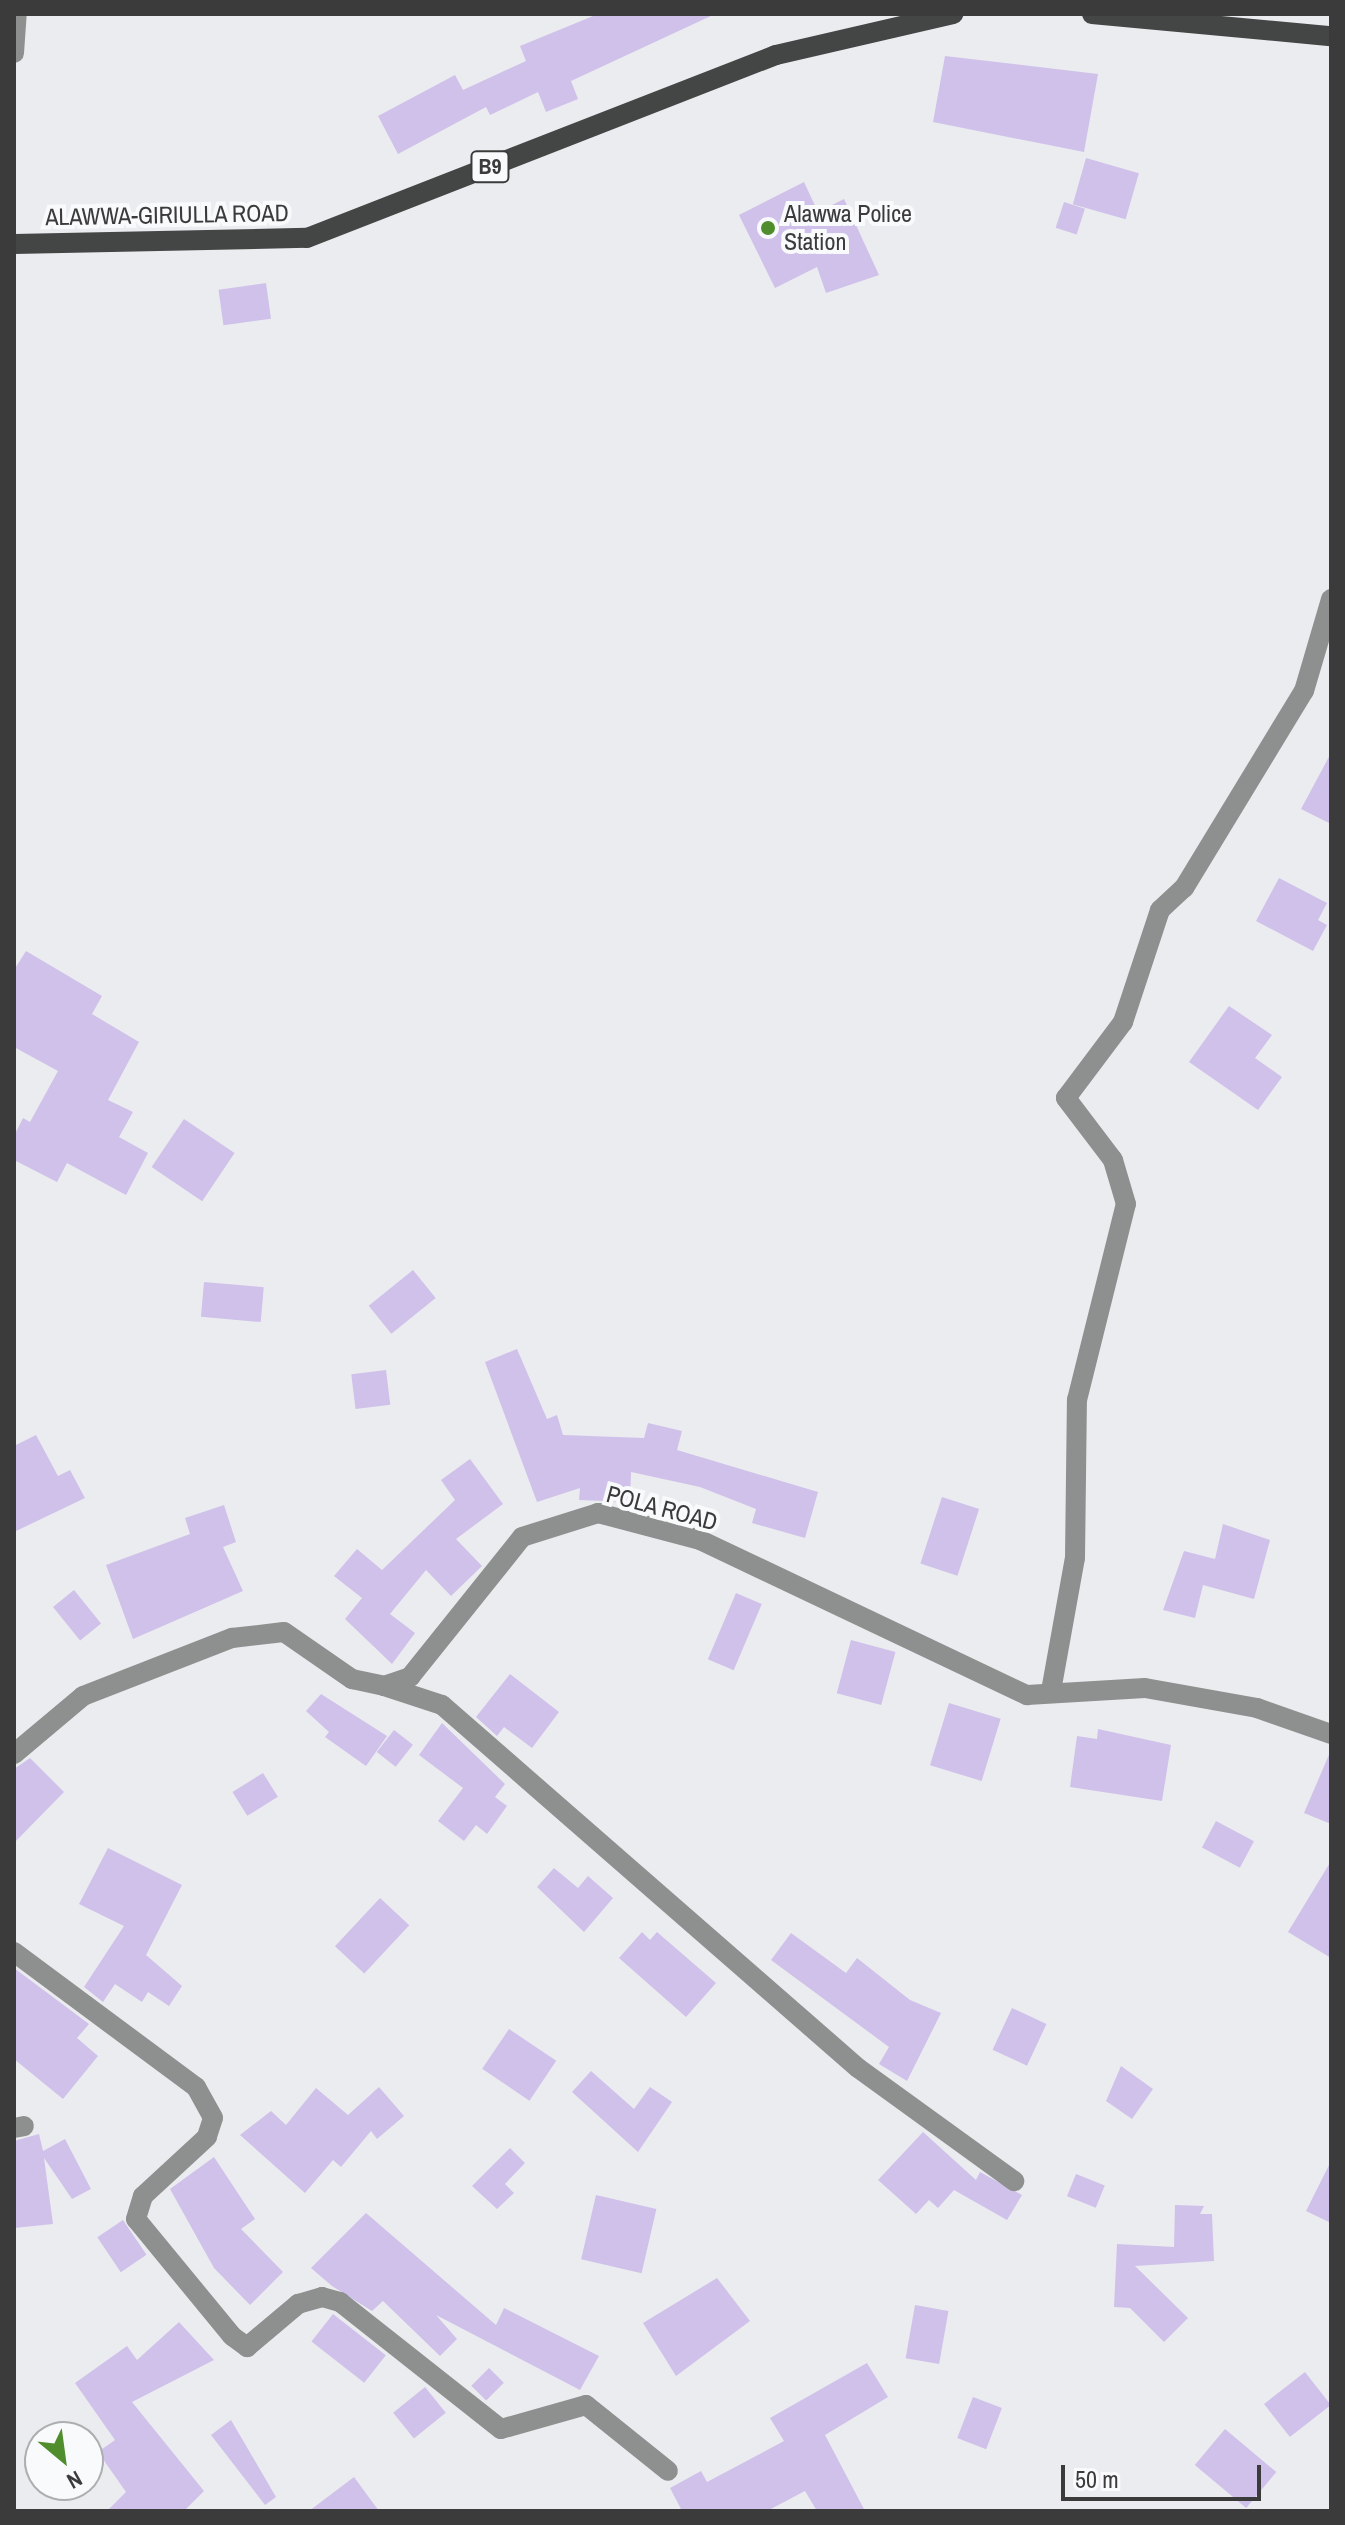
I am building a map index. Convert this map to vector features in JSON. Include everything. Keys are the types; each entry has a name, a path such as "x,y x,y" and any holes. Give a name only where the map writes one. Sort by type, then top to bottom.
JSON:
{"main road":[{"name":"ALAWWA-GIRIULLA ROAD","path":"14,244 307,238 776,55 953,14"},
{"path":"1092,14 1331,36"}],"street":[{"path":"14,53 17,14"},
{"path":"1051,1691 1075,1558 1077,1400 1126,1204 1113,1160 1066,1098 1123,1022 1160,910 1184,888 1304,691 1331,599"},
{"name":"POLA ROAD","path":"384,1686 410,1677 522,1537 598,1513 700,1540 1027,1695 1051,1691 1145,1688 1257,1708 1331,1734"},
{"path":"14,1754 83,1696 232,1638 284,1632 352,1679 442,1705 858,2068 1014,2181"},
{"path":"14,1952 196,2087 213,2118 207,2137 143,2196 136,2219 232,2336 247,2347 298,2304 331,2299 501,2429 586,2405 668,2471"}],"building":[{"path":"598,14 713,15 571,81 578,99 546,112 538,92 490,115 486,107 398,154 378,116 455,75 463,90 526,61 520,46"},
{"path":"945,56 1098,74 1084,152 933,122"},
{"path":"1086,158 1139,173 1126,219 1073,204"},
{"path":"804,182 818,212 844,199 879,275 826,293 817,267 775,288 739,215"},
{"path":"1064,202 1085,209 1077,234 1056,228"},
{"path":"266,283 271,319 223,325 218,290"},
{"path":"1331,753 1331,824 1301,809"},
{"path":"1279,878 1327,903 1318,920 1327,925 1313,951 1256,921"},
{"path":"26,951 102,996 92,1014 139,1042 108,1100 133,1112 119,1137 148,1153 126,1195 67,1163 57,1182 14,1160 14,1136 23,1118 30,1122 58,1071 14,1047 14,970"},
{"path":"1229,1006 1272,1035 1255,1058 1282,1077 1258,1110 1189,1062"},
{"path":"184,1119 235,1153 202,1201 152,1167"},
{"path":"413,1270 436,1298 391,1334 369,1306"},
{"path":"204,1282 264,1287 261,1322 201,1317"},
{"path":"517,1349 547,1419 557,1415 563,1435 644,1438 648,1423 682,1431 677,1450 818,1492 805,1538 752,1523 756,1509 700,1487 631,1472 630,1502 579,1500 580,1488 537,1502 485,1362"},
{"path":"386,1370 390,1405 356,1409 351,1374"},
{"path":"36,1435 58,1476 70,1470 85,1498 14,1532 14,1446"},
{"path":"470,1459 503,1504 456,1539 482,1566 451,1596 426,1570 390,1614 415,1633 392,1664 345,1619 362,1598 334,1576 357,1549 382,1570 455,1500 441,1480"},
{"path":"942,1497 979,1509 957,1576 920,1564"},
{"path":"224,1505 236,1542 223,1547 243,1591 133,1639 106,1565 190,1534 185,1518"},
{"path":"1223,1524 1270,1540 1254,1599 1203,1585 1195,1618 1163,1610 1184,1551 1215,1559"},
{"path":"74,1590 101,1623 80,1640 53,1607"},
{"path":"736,1593 762,1604 734,1670 708,1659"},
{"path":"851,1640 895,1652 881,1705 837,1693"},
{"path":"510,1674 559,1712 532,1748 504,1727 497,1736 476,1717"},
{"path":"321,1694 387,1736 366,1766 325,1737 329,1732 306,1711"},
{"path":"949,1703 1001,1719 982,1781 930,1765"},
{"path":"442,1723 505,1784 495,1797 507,1806 487,1834 476,1825 464,1841 438,1821 463,1788 419,1755"},
{"path":"1098,1729 1171,1745 1162,1801 1070,1787 1077,1736 1097,1739"},
{"path":"394,1730 413,1745 396,1767 377,1752"},
{"path":"1331,1750 1331,1824 1304,1813"},
{"path":"30,1758 64,1792 14,1843 14,1769"},
{"path":"263,1773 278,1797 247,1816 232,1792"},
{"path":"1216,1821 1254,1841 1240,1868 1202,1847"},
{"path":"108,1848 182,1885 146,1955 182,1986 169,2006 148,1992 142,2002 115,1984 103,2002 84,1987 124,1926 79,1904"},
{"path":"1331,1861 1331,1958 1288,1932"},
{"path":"554,1868 578,1888 588,1876 613,1898 584,1932 537,1887"},
{"path":"380,1898 409,1925 364,1974 335,1946"},
{"path":"642,1932 650,1940 657,1932 716,1983 686,2017 619,1958"},
{"path":"791,1933 846,1973 857,1958 910,2000 941,2013 907,2081 879,2064 889,2047 771,1960"},
{"path":"14,1968 89,2024 77,2038 98,2056 63,2099 14,2059"},
{"path":"1012,2008 1046,2024 1027,2066 993,2050"},
{"path":"509,2029 556,2061 529,2101 482,2069"},
{"path":"1121,2066 1153,2089 1132,2119 1106,2101"},
{"path":"591,2071 634,2109 650,2087 672,2102 638,2152 572,2092"},
{"path":"379,2087 404,2116 377,2139 371,2131 341,2167 333,2160 305,2193 240,2135 271,2111 286,2125 316,2088 348,2115"},
{"path":"923,2132 976,2180 980,2172 1022,2195 1007,2220 954,2190 938,2208 929,2200 916,2214 878,2180"},
{"path":"39,2134 43,2151 65,2139 91,2189 72,2199 44,2158 53,2224 14,2228 14,2141"},
{"path":"510,2148 525,2163 505,2184 514,2193 497,2209 472,2186"},
{"path":"214,2157 255,2219 241,2229 283,2272 250,2305 214,2268 170,2189"},
{"path":"1331,2161 1331,2223 1306,2211"},
{"path":"1076,2174 1105,2186 1096,2208 1067,2196"},
{"path":"596,2195 656,2209 642,2273 581,2259"},
{"path":"1175,2205 1204,2206 1200,2214 1212,2214 1214,2261 1135,2266 1188,2318 1164,2342 1130,2308 1114,2307 1117,2244 1174,2247"},
{"path":"366,2213 496,2325 504,2308 599,2356 580,2390 436,2315 457,2339 440,2356 383,2301 372,2311 332,2286 311,2268"},
{"path":"123,2220 146,2255 121,2272 97,2237"},
{"path":"717,2278 750,2321 676,2376 643,2323"},
{"path":"915,2305 948,2311 939,2364 906,2358"},
{"path":"333,2314 386,2355 364,2383 311,2342"},
{"path":"179,2322 214,2360 132,2402 204,2491 184,2511 107,2511 126,2492 104,2461 104,2448 115,2440 75,2383 127,2346 137,2360"},
{"path":"867,2363 888,2397 825,2435 865,2511 817,2511 805,2491 767,2511 682,2511 670,2488 701,2471 707,2482 784,2441 770,2418"},
{"path":"489,2368 504,2383 486,2401 471,2386"},
{"path":"1305,2372 1331,2405 1290,2437 1264,2404"},
{"path":"425,2387 446,2413 414,2438 393,2413"},
{"path":"973,2397 1002,2408 986,2449 957,2438"},
{"path":"231,2420 276,2497 265,2505 211,2435"},
{"path":"1225,2429 1276,2472 1246,2508 1195,2465"},
{"path":"354,2477 379,2511 309,2511"}],"place":[{"name":"Alawwa Police Station","path":"768,228"}]}
